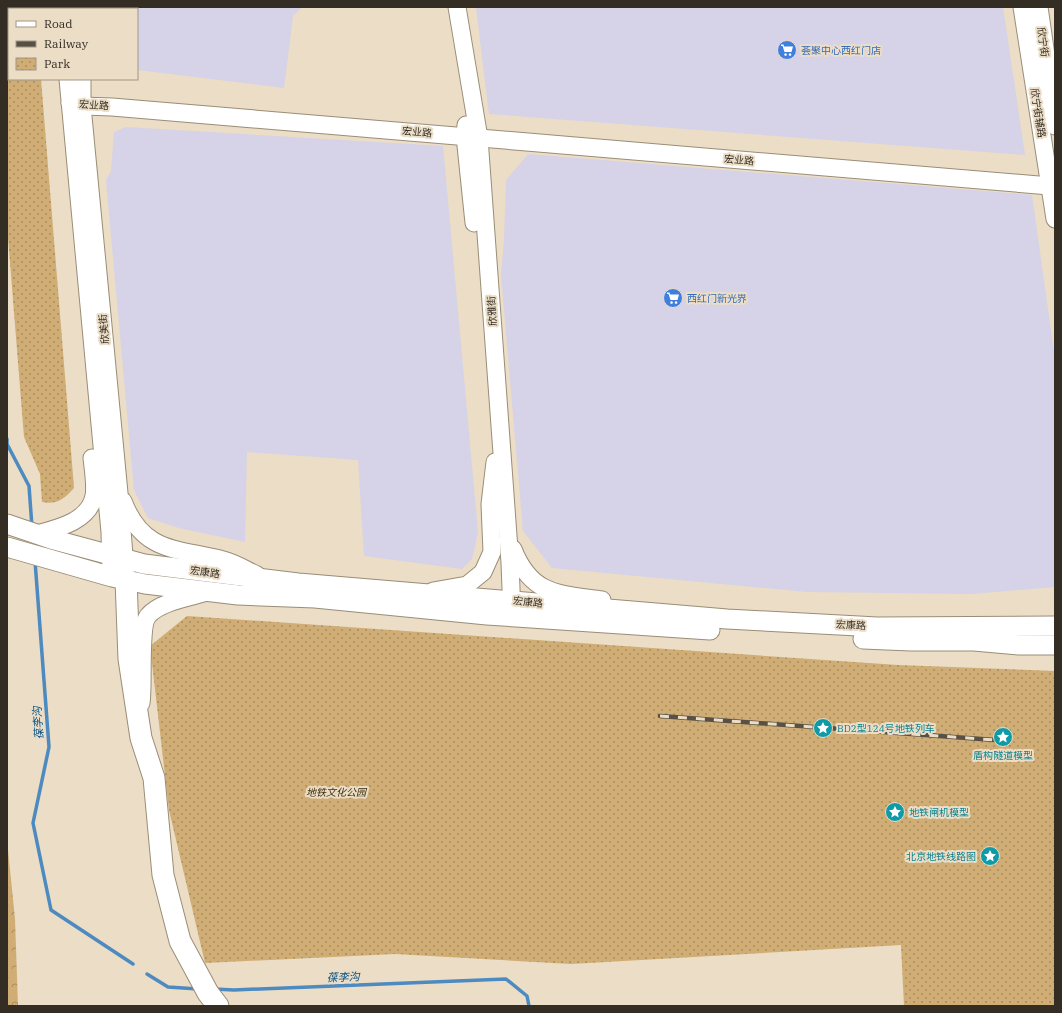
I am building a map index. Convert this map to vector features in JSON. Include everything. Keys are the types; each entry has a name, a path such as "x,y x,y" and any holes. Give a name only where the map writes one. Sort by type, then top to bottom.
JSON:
{"highway":[{"path":"119,579 141,738 154,778 163,875 180,941 208,993 218,1006"}],"main road":[{"name":"欣宁街","path":"1038,7 1055,125"},
{"name":"宏康路","path":"13,526 44,537 144,564 266,580 422,593 509,608 762,634 911,641 974,641 1019,645 1055,645"},
{"name":"宏康路","path":"14,549 119,579 238,595 669,614 877,627 1050,623"}],"street":[{"name":"欣雅街","path":"446,7 472,131 482,297 495,462 509,608"},
{"name":"欣雅街","path":"457,7 472,131 509,539 509,608"},
{"name":"欣宁街辅路","path":"1022,7 1055,219"},
{"name":"欣美街","path":"68,80 78,102 119,493 117,557"},
{"name":"欣美街","path":"82,80 78,102 98,408 119,579"},
{"name":"宏业路","path":"78,102 112,107 472,131 1049,181"},
{"path":"44,537 84,515 94,496 92,454 98,408"},
{"path":"422,593 467,584 483,572 492,552 490,504 495,462"},
{"path":"119,493 127,513 140,531 158,545 224,560 266,580"},
{"path":"509,539 519,565 532,581 543,589 568,596 612,602 669,614"},
{"path":"138,720 143,688 143,628 148,616 168,603 209,592"},
{"path":"1019,645 1055,653"}],"shaded area":[{"path":"302,7 293,16 284,88 138,70 138,8 91,8"},
{"path":"476,7 1003,7 1025,155 489,114"},
{"path":"126,127 443,146 478,532 472,559 462,569 364,556 358,460 247,452 245,542 179,528 148,518 134,490 106,180 111,171 114,132"},
{"path":"528,154 1032,195 1055,359 1055,587 971,594 808,592 552,568 523,531 501,275 504,241 506,180"}],"green space":[{"path":"7,7 35,7 8,8 8,80 41,80 74,488 63,498 52,503 42,502 40,474 24,437 7,225"},
{"name":"地铁文化公园","path":"187,616 898,665 1055,671 1055,1006 904,1006 901,945 571,964 395,954 205,963 169,810 150,646"},
{"path":"7,840 15,919 18,1006 7,1006"}],"waterway":[{"name":"葆李沟","path":"7,439 7,444 29,486 32,527"},
{"name":"葆李沟","path":"35,561 49,747 33,823 51,910 133,964"},
{"name":"葆李沟","path":"147,974 168,987 198,989"},
{"name":"葆李沟","path":"214,989 234,990 506,979 527,996 529,1006"}],"railway":[{"path":"660,716 995,740"}],"place":[{"name":"荟聚中心西红门店","path":"787,50"},
{"name":"西红门新光界","path":"673,298"},
{"name":"BD2型124号地铁列车","path":"823,728"},
{"name":"盾构隧道模型","path":"1003,737"},
{"name":"地铁闸机模型","path":"895,812"},
{"name":"北京地铁线路图","path":"990,856"}]}
